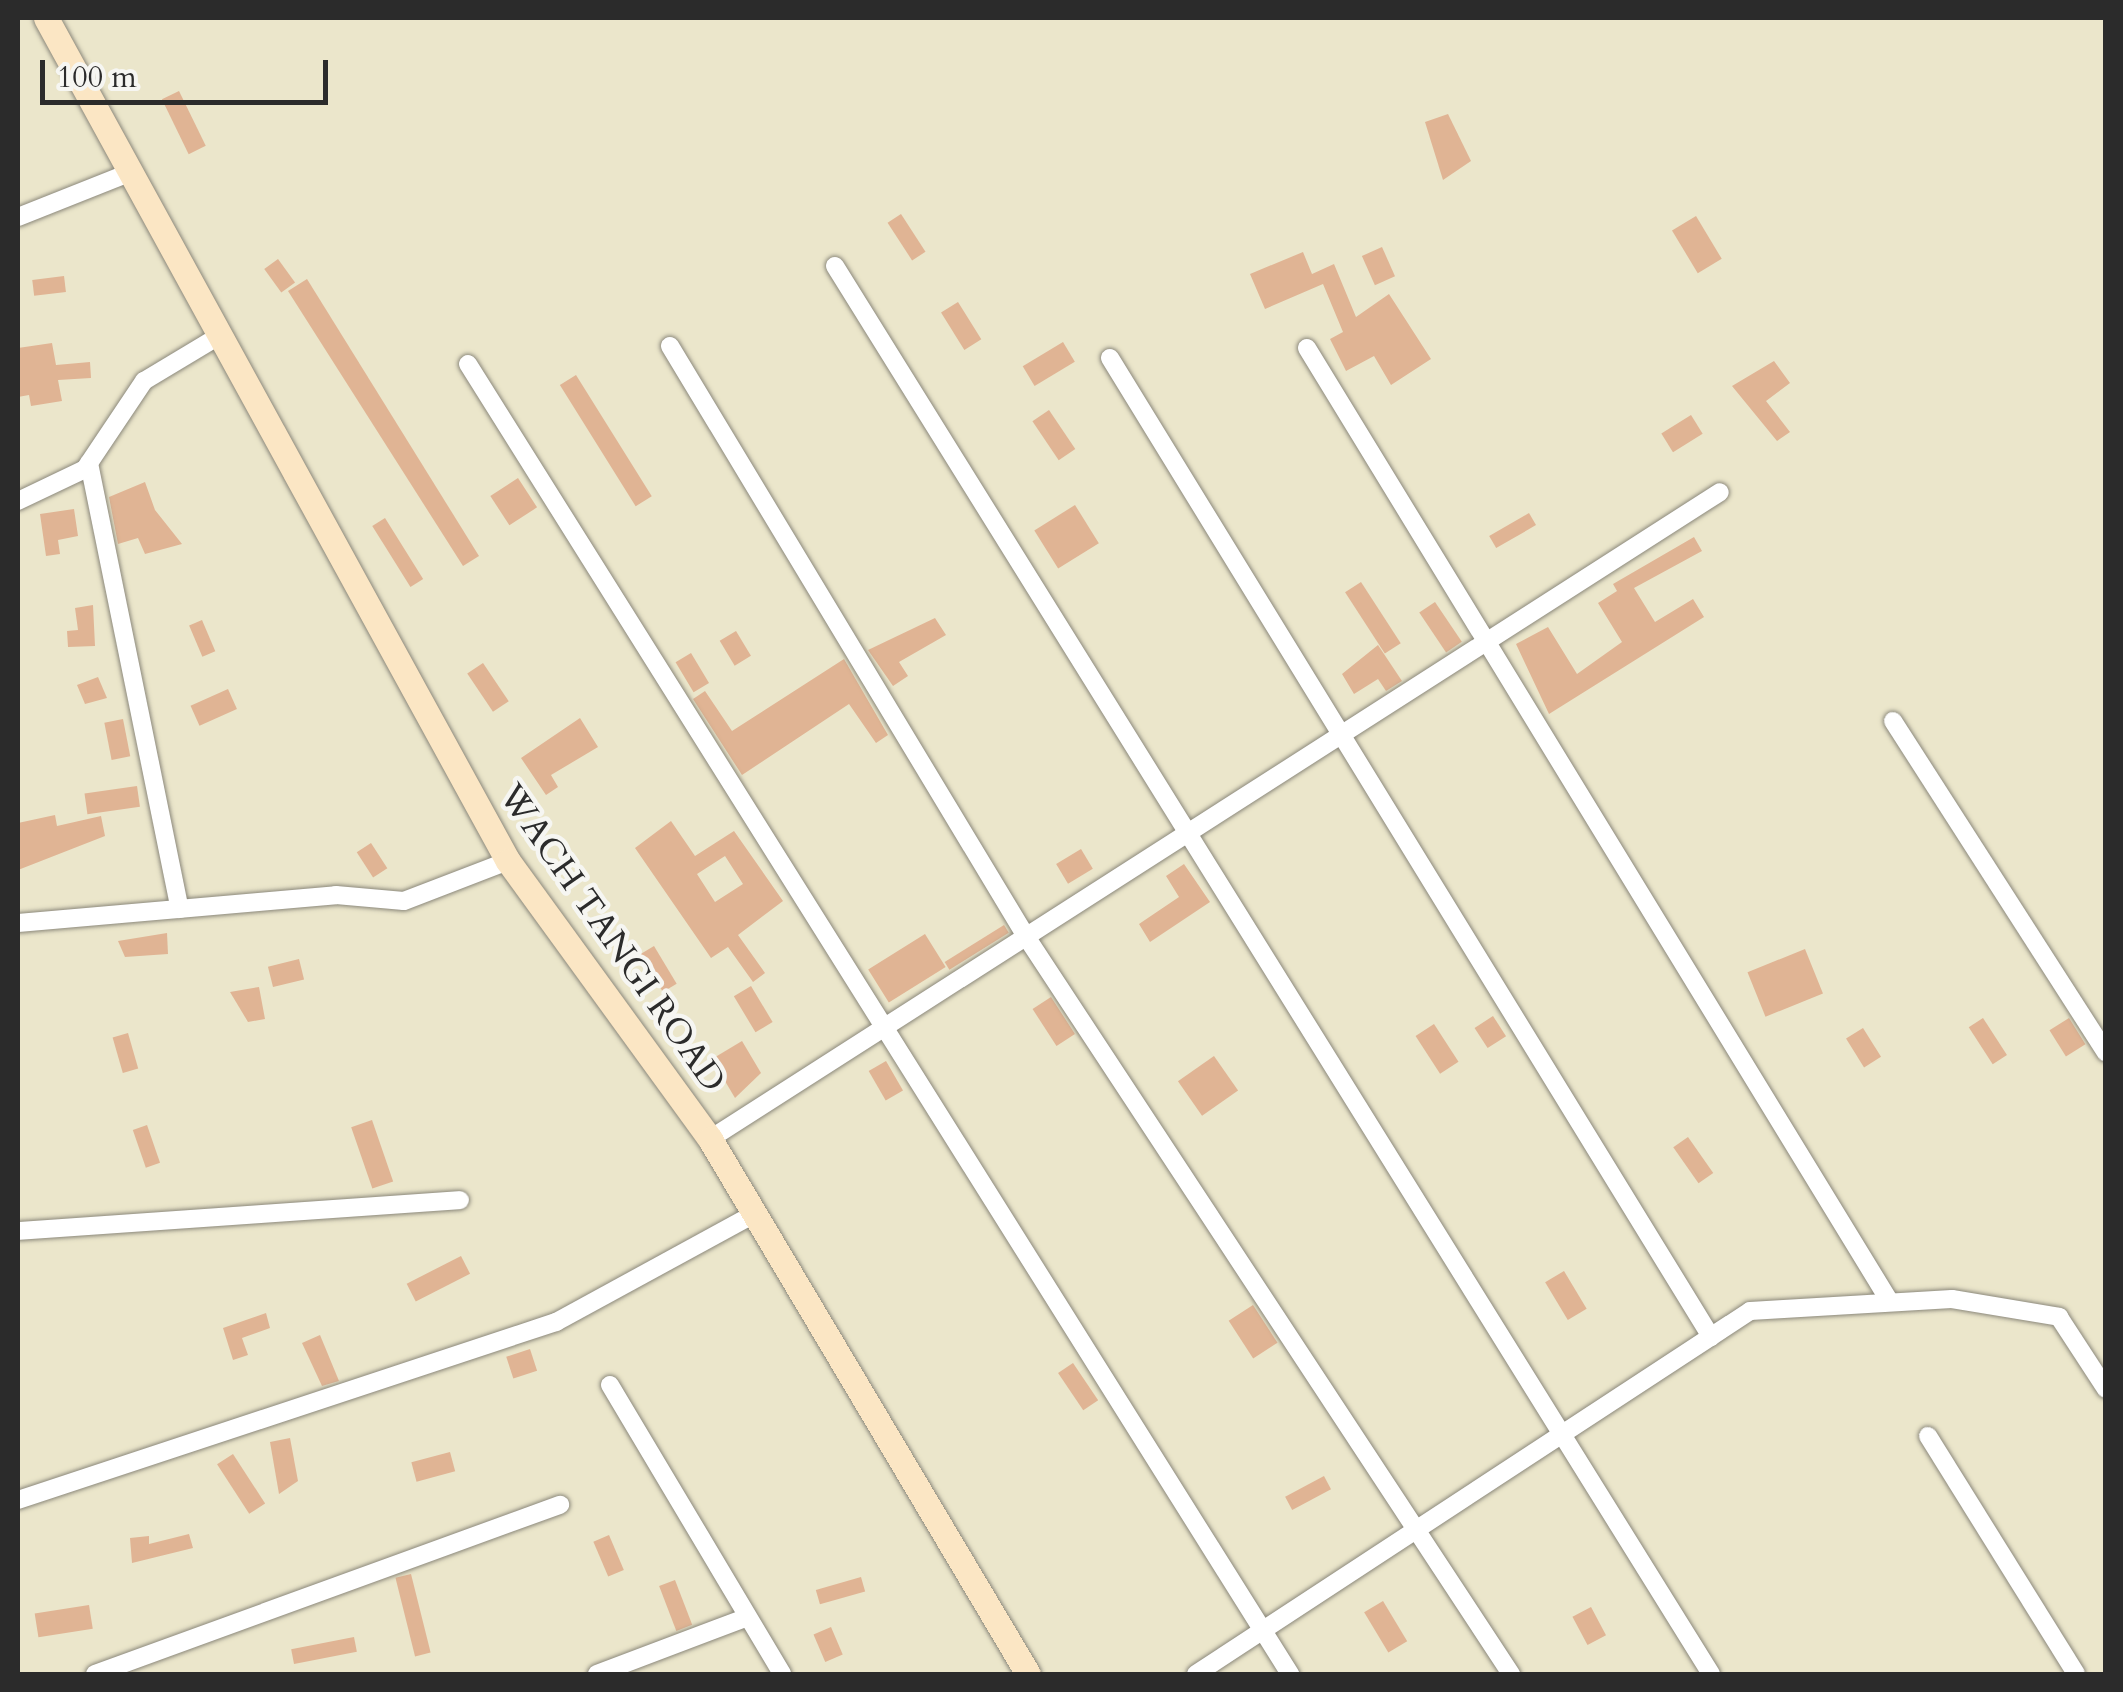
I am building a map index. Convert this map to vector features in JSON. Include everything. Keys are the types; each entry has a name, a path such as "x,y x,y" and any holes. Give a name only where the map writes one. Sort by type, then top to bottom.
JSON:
{"main road":[{"name":"WACH TANGI ROAD","path":"46,18 214,339 508,862 710,1139 1028,1674"}],"street":[{"path":"18,217 126,174"},
{"path":"835,266 1711,1674"},
{"path":"18,501 88,464 144,381 214,339"},
{"path":"670,346 1028,938 1511,1674"},
{"path":"1307,348 1890,1302"},
{"path":"1110,358 1710,1337"},
{"path":"468,364 1290,1674"},
{"path":"88,464 180,909"},
{"path":"710,1139 1720,492"},
{"path":"1893,721 2106,1053"},
{"path":"18,923 336,895 404,901 508,862"},
{"path":"18,1231 460,1200"},
{"path":"18,1500 556,1322 754,1214"},
{"path":"1196,1674 1750,1311 1952,1298 2059,1317 2106,1389"},
{"path":"610,1385 782,1674"},
{"path":"1928,1436 2076,1674"},
{"path":"95,1674 560,1505"},
{"path":"597,1674 748,1617"}],"building":[{"path":"179,91 206,146 189,154 162,99"},
{"path":"1448,114 1471,161 1443,180 1425,122"},
{"path":"901,214 926,252 912,260 888,223"},
{"path":"1696,216 1722,259 1698,273 1672,230"},
{"path":"1382,247 1395,276 1375,285 1362,256"},
{"path":"1303,252 1312,274 1334,264 1356,317 1389,294 1431,359 1391,385 1374,356 1346,371 1330,339 1343,332 1323,284 1265,309 1250,274"},
{"path":"278,259 295,282 281,292 264,269"},
{"path":"64,276 66,292 34,296 32,280"},
{"path":"307,279 479,556 463,566 288,291"},
{"path":"958,302 981,339 964,350 941,313"},
{"path":"1063,342 1075,362 1035,386 1023,366"},
{"path":"52,343 56,365 90,362 91,378 58,380 62,401 31,406 29,395 18,397 18,348"},
{"path":"1774,361 1790,383 1766,401 1790,432 1777,441 1732,386"},
{"path":"576,375 652,496 636,506 560,385"},
{"path":"1049,410 1075,449 1059,460 1032,421"},
{"path":"1691,415 1703,434 1673,452 1661,434"},
{"path":"518,478 537,507 509,525 490,496"},
{"path":"145,482 155,510 182,544 145,554 138,538 118,544 109,497"},
{"path":"1075,505 1099,543 1058,569 1034,530"},
{"path":"74,509 78,536 58,540 60,554 46,556 40,514"},
{"path":"1529,513 1536,525 1496,548 1489,536"},
{"path":"385,518 423,579 410,587 372,526"},
{"path":"1694,537 1702,551 1634,588 1655,622 1693,599 1704,617 1549,714 1516,644 1548,627 1577,674 1622,642 1598,603 1617,591 1613,584"},
{"path":"1361,582 1401,643 1385,654 1345,592"},
{"path":"1435,602 1462,642 1446,652 1419,613"},
{"path":"93,605 95,646 68,647 67,631 78,630 75,608"},
{"path":"935,618 946,635 899,662 908,676 893,686 868,650"},
{"path":"202,620 215,651 202,657 189,625"},
{"path":"736,631 751,656 735,666 720,641"},
{"path":"1378,645 1402,681 1386,691 1378,679 1354,694 1342,674"},
{"path":"691,653 709,683 694,692 676,662"},
{"path":"844,659 888,735 876,743 849,704 742,775 693,699 705,691 732,731"},
{"path":"483,663 509,701 493,712 467,674"},
{"path":"98,677 107,698 85,704 77,685"},
{"path":"228,689 237,709 199,726 191,706"},
{"path":"580,718 598,747 551,775 558,787 546,795 521,758"},
{"path":"123,719 130,756 112,760 104,723"},
{"path":"137,786 140,807 87,814 85,793"},
{"path":"55,815 57,826 101,816 105,836 18,870 18,823"},
{"path":"671,821 695,856 734,831 783,901 738,935 765,973 753,982 728,947 711,958 635,848","holes":["725,856 743,884 715,902 697,874"]},
{"path":"371,843 387,868 373,877 357,852"},
{"path":"1081,849 1093,869 1068,884 1056,864"},
{"path":"1184,864 1210,902 1150,942 1139,924 1179,897 1166,876"},
{"path":"1004,925 1009,933 949,970 945,962"},
{"path":"167,933 168,954 125,957 118,941"},
{"path":"925,934 946,967 889,1003 868,970"},
{"path":"654,946 677,984 663,992 640,954"},
{"path":"1805,949 1823,994 1765,1017 1748,972"},
{"path":"299,959 304,979 273,987 268,967"},
{"path":"751,986 773,1022 755,1032 734,996"},
{"path":"259,987 265,1019 248,1022 230,992"},
{"path":"1051,997 1075,1034 1057,1046 1033,1009"},
{"path":"1493,1016 1506,1036 1488,1048 1475,1028"},
{"path":"1983,1018 2007,1055 1993,1064 1969,1027"},
{"path":"2069,1018 2085,1044 2066,1056 2049,1030"},
{"path":"1434,1024 1459,1062 1440,1074 1416,1036"},
{"path":"1863,1028 1881,1057 1864,1067 1846,1039"},
{"path":"128,1033 138,1069 123,1073 113,1037"},
{"path":"742,1041 761,1073 735,1098 712,1059"},
{"path":"1214,1056 1238,1090 1202,1116 1178,1081"},
{"path":"886,1061 903,1090 886,1100 869,1071"},
{"path":"372,1120 393,1181 372,1189 351,1127"},
{"path":"147,1125 160,1163 146,1168 133,1130"},
{"path":"1688,1137 1713,1173 1698,1183 1673,1147"},
{"path":"461,1256 470,1274 416,1302 407,1284"},
{"path":"1564,1271 1587,1309 1568,1320 1545,1282"},
{"path":"1253,1305 1278,1343 1253,1359 1229,1321"},
{"path":"266,1313 270,1328 242,1338 248,1355 233,1360 223,1328"},
{"path":"320,1335 339,1381 322,1386 302,1343"},
{"path":"530,1349 537,1371 513,1379 506,1357"},
{"path":"1073,1363 1098,1400 1083,1410 1058,1373"},
{"path":"290,1438 298,1481 279,1494 270,1442"},
{"path":"450,1452 455,1471 417,1482 411,1462"},
{"path":"233,1454 265,1503 249,1514 217,1464"},
{"path":"1324,1476 1331,1489 1292,1510 1285,1497"},
{"path":"189,1534 193,1548 132,1563 130,1538 149,1536 149,1544"},
{"path":"609,1535 624,1570 608,1577 593,1542"},
{"path":"411,1574 431,1653 415,1656 395,1578"},
{"path":"861,1577 865,1591 820,1604 816,1590"},
{"path":"675,1580 692,1625 676,1631 659,1586"},
{"path":"1383,1601 1407,1641 1388,1653 1364,1612"},
{"path":"89,1605 93,1629 38,1637 35,1614"},
{"path":"1591,1607 1606,1635 1587,1645 1572,1617"},
{"path":"831,1627 843,1655 825,1662 814,1634"},
{"path":"354,1637 357,1652 294,1664 291,1649"}]}
